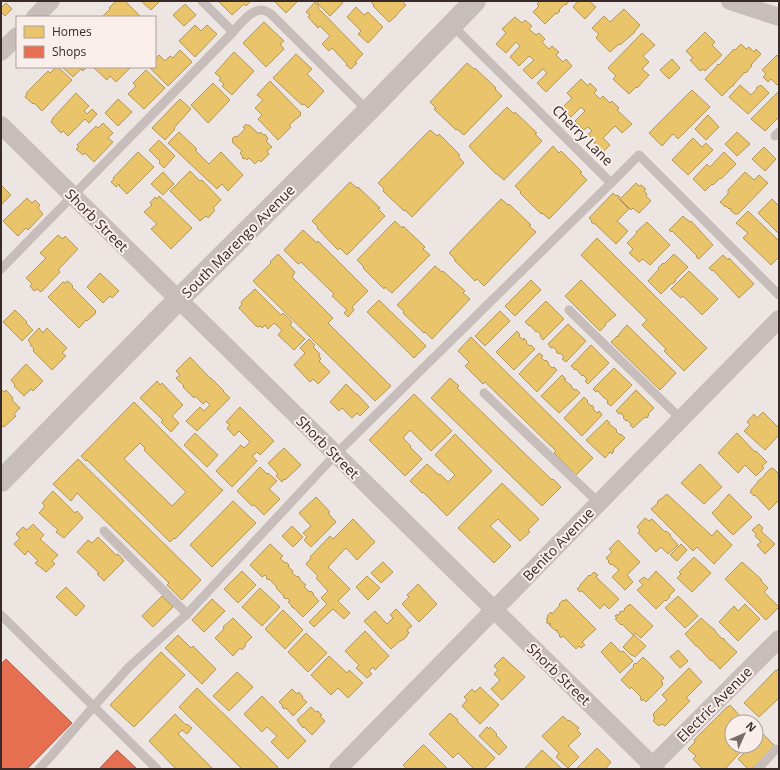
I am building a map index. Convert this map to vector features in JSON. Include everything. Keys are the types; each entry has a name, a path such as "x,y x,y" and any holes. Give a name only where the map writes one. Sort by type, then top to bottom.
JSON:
{"street":[{"path":"36,16 51,1"},
{"name":"South Marengo Avenue","path":"1,481 178,300 368,111 474,1"},
{"path":"730,1 779,17"},
{"path":"1,52 16,37"},
{"name":"Shorb Street","path":"1,125 494,610 652,768"},
{"name":"Benito Avenue","path":"338,769 779,319"},
{"name":"Electric Avenue","path":"652,768 779,639"}],"lane":[{"path":"202,1 232,32"},
{"path":"1,270 232,32 256,11 266,10 368,111"},
{"name":"Cherry Lane","path":"452,25 611,183 639,155 779,295"},
{"path":"39,769 129,667 187,614 336,454 611,183"},
{"path":"569,310 681,419"},
{"path":"484,393 599,503"},
{"path":"104,531 187,614"},
{"path":"1,615 157,769"},
{"path":"758,769 776,749"}],"building: Homes":[{"path":"116,1 125,1 140,16 103,16 110,9 109,8"},
{"path":"141,1 160,1 151,10"},
{"path":"218,1 251,1 246,6 244,4 232,15"},
{"path":"274,1 298,1 286,13"},
{"path":"319,1 341,1 343,3 330,16 317,3"},
{"path":"370,1 402,1 406,5 389,22"},
{"path":"540,1 569,1 545,24 533,12 539,6 537,4"},
{"path":"578,1 589,1 596,7 585,19 573,7"},
{"path":"315,2 319,7 318,8 363,54 355,62 357,63 351,69 332,48 329,51 322,44 330,36 320,26 318,28 308,17 310,15 306,12"},
{"path":"6,3 12,9 5,16 1,12 1,8"},
{"path":"185,4 196,15 184,26 173,15"},
{"path":"356,7 364,15 368,12 383,27 368,43 358,34 361,31 347,17"},
{"path":"624,9 640,25 635,32 610,52 596,38 599,34 592,28 604,16 610,22"},
{"path":"515,17 522,23 525,20 532,26 529,29 536,35 539,33 545,39 542,42 549,49 552,46 559,52 556,55 563,62 566,59 572,66 546,92 537,83 547,73 543,69 532,79 523,70 534,60 529,56 519,66 510,57 520,46 516,42 506,53 496,44 506,33 502,29"},
{"path":"264,22 284,41 280,44 284,49 266,67 243,43"},
{"path":"195,25 201,31 207,25 217,34 195,57 179,41"},
{"path":"705,32 715,42 712,45 722,55 705,71 703,69 700,71 690,60 693,58 686,51"},
{"path":"642,33 655,45 643,56 649,62 642,69 649,75 629,94 613,79 616,76 608,68"},
{"path":"741,44 746,49 749,47 754,52 756,49 761,54 751,65 752,66 748,71 746,73 745,72 722,96 705,79 718,64 719,65 734,49 735,50"},
{"path":"180,50 192,62 168,86 150,68 156,68 156,58 159,55 165,61 170,56 173,58"},
{"path":"234,52 254,71 232,95 222,86 224,84 219,80 221,78 215,73"},
{"path":"296,54 312,69 307,74 324,91 308,108 304,104 302,105 273,78"},
{"path":"777,55 779,58 779,83 777,85 771,79 768,82 763,77 766,74 762,70"},
{"path":"672,59 680,68 669,79 660,70"},
{"path":"467,63 474,69 475,68 496,88 495,89 502,96 464,135 457,129 456,130 434,109 436,108 430,102"},
{"path":"55,68 59,68 72,80 42,111 25,97 27,94 26,93 48,71 50,73"},
{"path":"63,68 86,68 83,71 81,69 73,77"},
{"path":"94,68 130,68 116,82 110,76 107,80"},
{"path":"146,70 165,88 144,109 128,94 136,86 133,83"},
{"path":"581,79 588,86 590,83 597,90 594,93 600,99 603,96 610,103 612,101 619,108 617,110 632,124 622,133 615,126 603,138 610,145 603,152 588,134 592,131 588,127 584,130 575,121 585,111 581,107 571,117 562,108 572,98 567,93"},
{"path":"270,81 301,113 301,115 289,125 291,127 278,140 258,119 262,115 255,108 263,100 257,95"},
{"path":"213,83 230,100 208,123 191,105"},
{"path":"740,85 751,95 757,89 756,88 761,85 769,93 748,114 729,97"},
{"path":"692,90 710,107 678,139 673,134 662,146 649,133"},
{"path":"779,91 779,117 765,131 751,119"},
{"path":"76,93 89,106 84,111 87,114 92,109 97,114 89,123 85,119 68,136 63,131 61,133 51,122 52,119"},
{"path":"118,99 132,112 118,126 105,113"},
{"path":"180,99 191,109 165,140 152,128"},
{"path":"507,107 514,114 515,112 537,133 535,134 542,141 504,180 496,174 469,146"},
{"path":"708,115 719,127 706,140 695,129"},
{"path":"103,123 113,133 108,138 113,142 94,162 85,153 83,155 76,149 79,147 77,145 96,126 98,128"},
{"path":"246,124 259,134 260,132 264,135 265,134 268,139 266,141 272,147 267,151 269,154 261,162 259,160 255,164 249,158 247,160 242,158 243,157 240,153 242,151 232,142 232,139 235,136 237,137 245,129 243,127"},
{"path":"430,130 437,136 439,134 460,155 458,156 464,163 412,217 383,191 384,189 378,183"},
{"path":"179,132 197,149 195,150 209,164 221,152 243,175 228,191 222,184 217,189 168,143"},
{"path":"737,132 750,144 737,156 725,144"},
{"path":"693,138 702,147 706,143 713,150 688,175 672,160"},
{"path":"159,140 175,156 164,168 159,163 160,161 149,150"},
{"path":"553,146 559,153 561,151 582,172 580,173 587,180 549,219 542,213 541,214 515,186"},
{"path":"764,147 776,159 765,171 752,159"},
{"path":"138,152 154,167 127,194 119,186 119,184 116,187 111,182"},
{"path":"724,152 736,164 721,179 720,178 713,185 712,184 705,191 693,179 707,164 710,167"},
{"path":"190,171 200,181 202,180 221,200 213,208 215,210 208,218 206,216 200,221 170,191"},
{"path":"163,172 174,184 163,195 151,184"},
{"path":"745,172 754,180 759,175 768,183 738,214 735,214 731,211 731,208 729,209 726,206 725,207 720,202 728,194 728,190"},
{"path":"350,182 357,188 358,187 380,208 378,209 385,216 347,255 340,248 338,250 312,221"},
{"path":"636,183 646,189 644,191 647,194 646,196 651,201 639,213 633,208 631,210 620,199"},
{"path":"1,185 11,195 1,205"},
{"path":"613,193 620,197 618,198 629,209 617,221 628,231 616,244 594,223 591,222 592,221 589,218"},
{"path":"159,196 192,228 171,249 151,229 157,224 144,212 152,205 150,203 155,197 157,199"},
{"path":"27,198 32,203 35,200 40,205 38,208 43,214 28,230 26,228 18,236 3,221"},
{"path":"501,199 508,205 509,204 531,225 529,226 536,232 484,286 477,279 475,281 449,253"},
{"path":"772,199 779,206 779,234 758,213"},
{"path":"748,211 779,241 779,257 771,265 743,238 748,233 736,223"},
{"path":"683,216 690,222 691,221 713,245 699,259 672,231 671,232 669,230"},
{"path":"395,221 402,228 403,226 425,247 423,249 430,255 392,293 385,287 384,289 357,260"},
{"path":"647,222 670,245 650,265 643,259 639,262 629,253 633,249 627,243"},
{"path":"303,230 317,243 318,241 368,291 352,307 354,310 348,317 344,313 347,310 332,296 334,294 301,262 298,264 284,250"},
{"path":"58,235 63,239 65,236 78,249 58,270 60,272 41,292 37,289 34,291 30,286 32,284 26,278 46,258 40,253"},
{"path":"597,238 707,348 684,371 664,351 666,349 642,325 647,320 581,255"},
{"path":"278,254 295,272 292,277 333,318 328,323 391,386 375,401 253,281"},
{"path":"674,254 688,267 675,280 676,281 661,294 648,281 659,269 658,268"},
{"path":"723,255 728,260 729,258 754,284 739,298 713,270 712,271 709,268"},
{"path":"435,266 442,272 443,271 465,291 463,293 470,299 432,339 403,313 404,311 397,305"},
{"path":"689,271 718,299 702,315 683,296 681,298 671,289"},
{"path":"100,273 119,291 112,298 110,296 103,303 87,287"},
{"path":"531,280 541,290 515,316 505,306"},
{"path":"581,280 616,315 605,324 606,325 600,331 565,296"},
{"path":"68,281 96,311 96,313 87,321 86,320 79,328 48,297 63,282 65,283"},
{"path":"255,289 281,315 283,313 292,322 290,325 305,339 294,350 278,335 282,330 274,323 268,329 265,325 262,328 260,326 256,326 239,308 242,304 241,302"},
{"path":"379,300 426,346 414,358 367,312"},
{"path":"546,301 564,319 543,340 537,331 536,332 525,322"},
{"path":"15,310 33,330 22,341 3,322"},
{"path":"500,311 510,321 485,346 475,336"},
{"path":"568,324 586,341 566,362 562,359 564,357 560,353 559,354 556,352 557,351 553,347 551,348 548,344"},
{"path":"627,325 676,373 660,390 611,342 617,336 618,337"},
{"path":"39,328 43,333 47,328 67,348 62,353 66,356 52,370 33,351 34,349 28,340"},
{"path":"517,331 520,335 519,336 523,340 524,338 527,342 526,343 535,349 514,370 496,352"},
{"path":"471,337 593,458 576,475 554,453 556,451 485,382 483,384 465,366 469,362 458,351"},
{"path":"309,339 315,345 313,347 320,354 319,356 321,359 319,361 330,372 318,384 313,379 310,382 294,365 305,353 300,348"},
{"path":"591,345 609,363 588,384 585,381 587,379 571,366"},
{"path":"539,353 543,356 541,358 545,361 546,360 552,368 554,367 557,370 537,392 519,374"},
{"path":"190,357 230,398 197,431 186,421 200,407 204,411 210,405 206,401 203,404 195,396 194,398 176,378 180,375 176,371"},
{"path":"26,364 43,381 33,391 31,389 24,396 14,386 15,385 11,380"},
{"path":"614,368 632,385 611,406 598,391 596,392 593,389"},
{"path":"562,375 566,379 564,380 572,386 571,387 580,393 559,413 541,396"},
{"path":"450,378 459,386 457,388 561,487 542,506 431,398"},
{"path":"157,381 160,385 162,383 183,405 172,416 179,423 171,432 161,422 163,420 140,398"},
{"path":"346,384 369,407 360,416 357,413 352,418 342,408 339,411 330,402"},
{"path":"1,389 4,392 6,390 13,398 12,400 20,408 14,414 16,416 4,427 1,426"},
{"path":"636,390 654,408 648,414 649,415 647,418 645,417 633,428 627,420 626,421 623,418 624,417 621,413 619,414 616,411"},
{"path":"414,394 452,431 431,451 410,430 403,438 422,459 405,476 369,440"},
{"path":"584,397 597,413 599,411 602,415 582,436 564,418"},
{"path":"134,402 223,490 175,539 174,538 170,542 87,460 86,461 81,456","holes":["140,443 145,448 144,450 186,492 172,506 124,459"]},
{"path":"240,407 274,441 260,455 257,452 252,456 257,461 232,487 216,471 241,445 244,448 250,442 239,431 234,436 227,428 230,425 226,422"},
{"path":"763,412 779,428 779,435 765,450 744,431 750,425 747,422 754,414 757,418"},
{"path":"607,420 620,435 621,434 625,438 613,450 614,451 612,454 610,452 605,458 586,440"},
{"path":"195,433 218,455 207,467 184,445"},
{"path":"737,433 767,462 762,466 764,468 756,476 745,465 738,473 718,453"},
{"path":"455,434 492,471 447,516 410,481 427,464 448,482 455,475 435,455"},
{"path":"284,448 301,465 282,482 276,476 278,474 268,463"},
{"path":"78,459 201,580 182,600 167,585 169,583 77,493 71,501 53,484"},
{"path":"700,464 722,487 704,504 681,483"},
{"path":"260,467 277,481 269,489 280,499 264,515 254,505 252,506 237,491"},
{"path":"773,468 779,474 779,500 769,510 755,495 754,496 750,492 757,482 770,469"},
{"path":"502,483 539,519 528,530 530,532 520,541 498,519 490,526 511,546 494,563 458,528"},
{"path":"53,491 75,513 77,511 83,518 64,538 56,532 58,530 39,513 45,506 42,503"},
{"path":"667,494 712,536 717,530 732,545 714,564 697,547 693,551 651,509"},
{"path":"729,494 752,517 733,535 712,513"},
{"path":"316,497 330,512 328,513 336,522 311,547 304,540 307,537 303,533 311,526 299,513"},
{"path":"233,501 256,523 212,567 190,545"},
{"path":"645,518 649,521 652,519 665,532 666,531 671,535 670,536 678,545 668,554 661,547 656,552 638,533 640,530 637,527"},
{"path":"353,519 375,542 357,560 346,548 328,567 350,589 338,601 350,613 344,619 333,609 314,627 309,622 327,604 321,598 328,591 316,578 318,576 306,564 311,558 310,557 330,536 333,539"},
{"path":"33,524 44,535 40,539 58,555 52,561 55,564 46,572 35,563 38,561 28,551 25,555 14,544 20,538 16,534 23,527 27,530"},
{"path":"759,524 763,528 761,531 775,544 765,554 757,545 761,542 752,530"},
{"path":"292,526 303,537 293,547 282,536"},
{"path":"98,537 124,561 104,581 97,574 99,573 77,552 88,540 92,543"},
{"path":"618,540 640,562 627,575 633,582 625,590 612,577 619,570 612,564 611,565 606,558 612,552 609,549"},
{"path":"270,544 283,556 280,558 289,565 288,566 293,571 292,573 297,577 298,576 306,585 304,587 310,592 311,591 319,601 303,617 291,606 288,602 290,601 283,597 284,596 276,588 277,587 266,578 267,577 265,575 262,577 250,565"},
{"path":"681,544 687,550 677,561 670,555"},
{"path":"694,557 711,573 692,592 677,578 681,574 679,572"},
{"path":"383,562 393,572 381,583 371,573"},
{"path":"742,562 762,580 761,581 768,588 764,592 779,607 766,620 725,579"},
{"path":"242,571 256,585 238,603 224,589"},
{"path":"656,571 675,590 666,601 665,600 656,609 637,590 643,585 639,581 644,577 648,580"},
{"path":"594,572 598,575 596,577 619,599 609,609 604,604 600,609 582,591 580,592 577,589 589,575 590,576"},
{"path":"367,576 380,588 368,600 356,587"},
{"path":"418,584 437,604 419,622 402,604 409,597 407,595"},
{"path":"66,587 85,606 76,616 56,597"},
{"path":"260,588 280,607 262,626 242,607"},
{"path":"162,596 173,607 153,627 142,616"},
{"path":"678,596 698,616 685,628 665,608"},
{"path":"212,599 225,611 204,632 192,620"},
{"path":"566,599 596,629 582,642 585,645 581,648 579,646 576,649 563,636 561,638 557,632 558,631 549,625 551,624 550,623 548,624 546,622 548,621 546,619 548,617 547,616 551,612 552,614 560,605 559,604"},
{"path":"630,604 653,626 641,638 635,633 633,635 615,619 617,618 615,616 617,614 618,616 621,611 623,612 624,609"},
{"path":"745,604 760,619 738,641 719,622 734,606 738,611"},
{"path":"396,609 412,626 407,630 409,633 407,636 391,649 364,621 375,611 387,624 393,618 390,615"},
{"path":"283,610 303,630 285,649 265,629"},
{"path":"233,618 252,637 245,644 246,645 242,650 240,648 233,656 215,638 224,629 223,627"},
{"path":"701,618 737,652 720,669 685,634"},
{"path":"365,631 389,656 375,670 373,667 369,671 372,674 367,678 356,668 359,665 345,651"},
{"path":"306,633 327,653 308,672 288,652"},
{"path":"178,635 191,648 193,646 216,669 202,684 165,648"},
{"path":"634,635 646,646 635,657 623,647"},
{"path":"611,642 633,661 620,673 601,652"},
{"path":"678,650 688,661 680,668 670,657"},
{"path":"161,652 185,675 134,727 110,705"},
{"path":"329,656 347,673 349,670 363,683 348,698 338,688 331,695 311,675"},
{"path":"503,657 525,677 502,700 491,689 500,680 494,674 498,670 494,666"},
{"path":"643,657 664,678 661,681 663,685 646,702 643,699 642,701 640,699 641,697 631,687 630,689 621,680 634,666 633,665"},
{"path":"689,668 702,682 686,698 690,701 665,726 662,724 659,726 653,721 655,718 653,714 667,700 662,695"},
{"path":"779,668 779,698 762,714 756,714 744,703"},
{"path":"237,672 253,687 229,711 213,696"},
{"path":"480,687 499,705 480,724 462,706 467,700 464,697 472,689 475,692"},
{"path":"197,688 278,767 276,769 242,769 179,707"},
{"path":"292,689 297,694 299,692 303,697 302,698 307,702 293,716 286,708 284,709 282,707 283,706 279,702"},
{"path":"262,696 306,741 288,759 271,742 277,736 267,727 262,732 244,714"},
{"path":"730,705 738,714 724,714 724,754 739,754 725,769 703,769 693,759 696,756 688,749 695,742 694,740"},
{"path":"311,707 322,715 320,716 325,721 312,735 304,727 303,728 297,720"},
{"path":"450,713 495,758 484,769 474,769 458,753 453,758 429,734"},
{"path":"175,714 186,725 187,724 192,728 187,734 182,730 178,734 213,769 176,769 149,741"},
{"path":"563,716 579,728 577,730 581,734 568,746 579,757 568,768 556,757 559,753 542,736"},
{"path":"487,727 489,729 490,727 497,734 496,735 507,747 499,755 479,736"},
{"path":"764,735 775,746 752,769 748,769 738,759 743,754 764,754"},
{"path":"423,745 448,769 407,769 403,765"},
{"path":"597,748 611,762 606,768 607,769 578,769 577,768"},
{"path":"542,750 562,769 525,769"}],"building: Shops":[{"path":"6,659 72,723 27,769 1,769 1,664"},
{"path":"117,750 137,769 99,769"}]}
